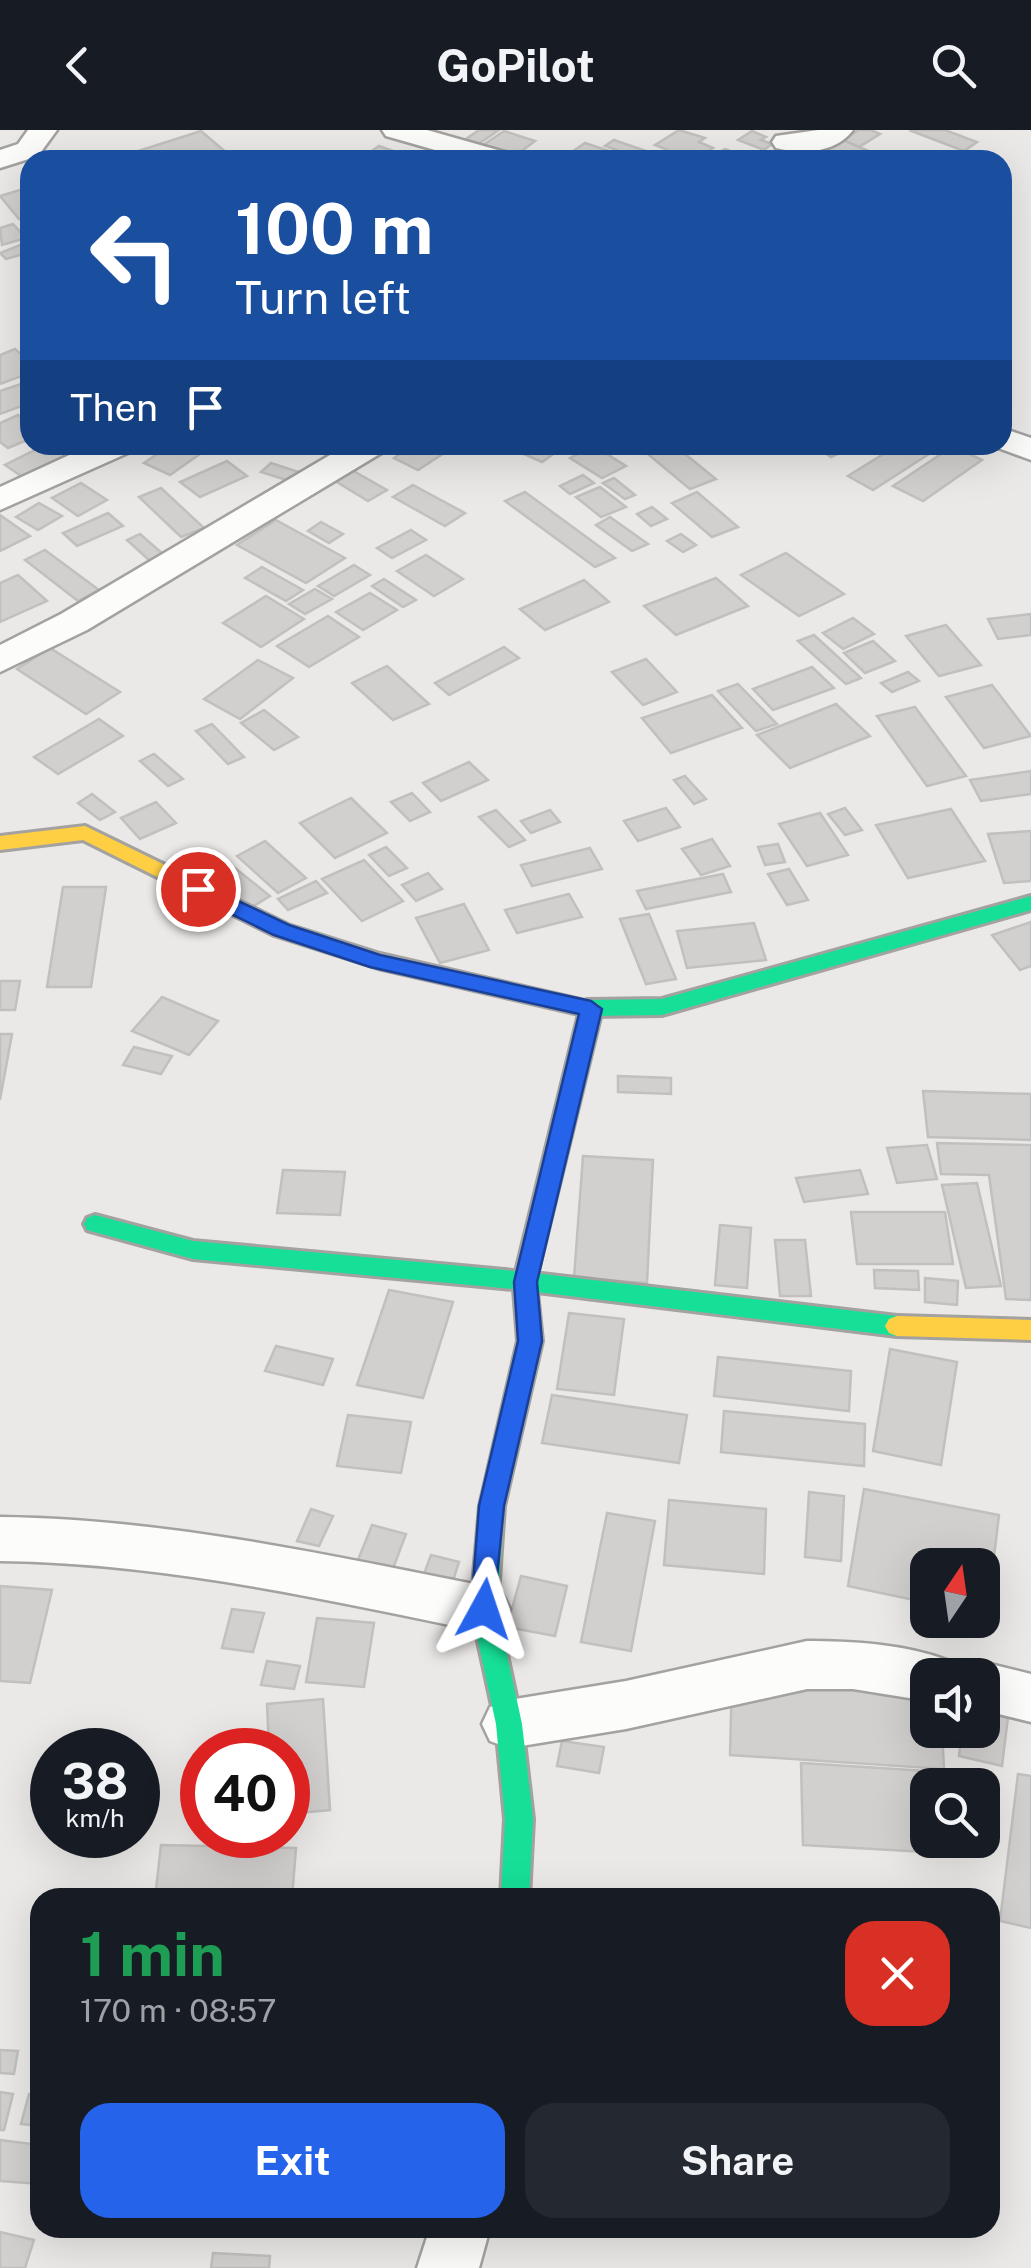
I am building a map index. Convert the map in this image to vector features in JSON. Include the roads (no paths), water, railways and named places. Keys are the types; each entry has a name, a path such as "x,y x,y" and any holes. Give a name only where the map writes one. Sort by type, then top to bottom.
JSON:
{"street":[{"path":"396,130 467,150"},
{"path":"779,140 818,142 839,130"},
{"path":"0,500 97,455"},
{"path":"0,660 74,622 348,455"},
{"path":"0,843 85,833 281,930 378,962 591,1009 662,1006 1031,903"},
{"path":"515,1888 518,1818 509,1724 484,1609 492,1506 530,1341 525,1282 591,1009"},
{"path":"95,1224 193,1250 525,1282 929,1330 1031,1330"},
{"path":"0,1539 79,1538 184,1550 484,1609"},
{"path":"509,1724 626,1704 807,1665 854,1665 910,1674"},
{"path":"1000,1690 1031,1698"},
{"path":"448,2268 457,2238"}]}
